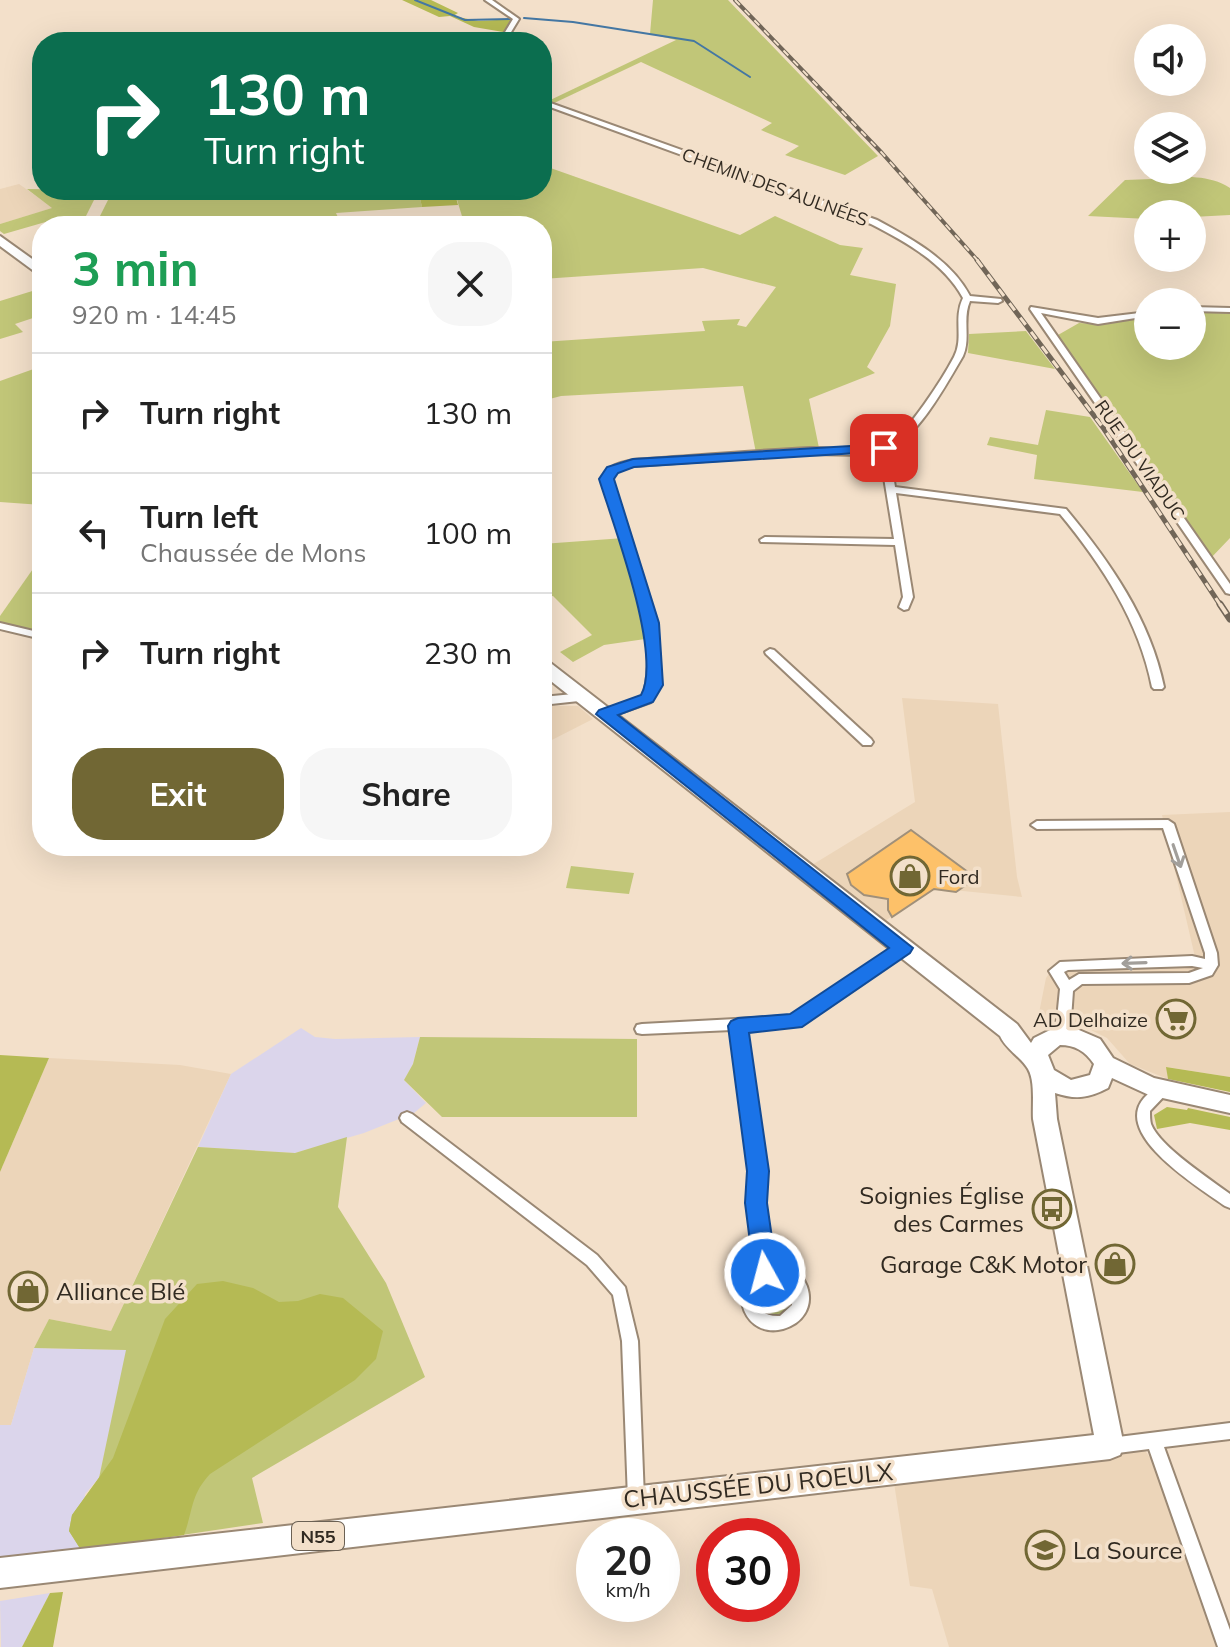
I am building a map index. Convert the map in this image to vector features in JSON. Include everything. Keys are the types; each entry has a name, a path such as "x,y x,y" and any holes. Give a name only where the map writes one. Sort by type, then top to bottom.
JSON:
{"main road":[{"path":"0,240 32,265"},
{"path":"552,673 1009,1030 1084,1040 1097,1049 1105,1064 1157,1088"},
{"path":"1009,1030 1013,1039 1056,1085 1157,1088 1230,1104"},
{"path":"1052,1038 1040,1045 1039,1068 1045,1111 1110,1446"},
{"path":"1045,1111 1103,1076 1105,1064"},
{"name":"CHAUSSÉE DU ROEULX","path":"0,1573 1110,1446"}],"street":[{"path":"488,0 516,19 508,32"},
{"name":"CHEMIN DES AULNÉES","path":"552,106 874,222 909,242 941,267 967,298"},
{"path":"605,714 647,699 655,685 651,623 607,479 612,470 633,463 884,448 899,439 942,384 962,352 964,342 959,318 967,298 998,301"},
{"name":"RUE DU VIADUC","path":"1134,316 1098,321 1034,309 1230,591"},
{"path":"1206,309 1230,310"},
{"path":"884,448 908,597 904,607"},
{"path":"890,489 1063,511 1100,555 1155,658 1158,687"},
{"path":"765,540 898,542"},
{"path":"0,626 32,634"},
{"path":"770,652 867,742"},
{"path":"552,700 584,697"},
{"path":"1037,825 1168,824 1211,953 1211,965 1207,972 1189,978 1079,979 1067,989"},
{"path":"642,1029 794,1021 903,948"},
{"path":"1084,1040 1070,1020 1066,1006 1067,989 1056,971 1065,965 1192,961 1211,965"},
{"path":"1052,1038 1066,1006"},
{"path":"738,1026 758,1171 756,1203 765,1273"},
{"path":"1157,1088 1142,1113 1143,1127 1153,1141 1230,1202"},
{"path":"407,1118 592,1260 620,1292 630,1341 636,1499"},
{"name":"CHAUSSÉE DU ROEULX","path":"1110,1446 1230,1431"},
{"path":"1154,1441 1227,1647"}],"shaded area":[{"path":"19,184 32,193 32,200 42,200 53,208 0,224 0,189"},
{"path":"902,698 998,704 1017,877 1022,897 933,888 885,921 812,865 915,802"},
{"path":"552,706 578,706 593,719 552,740"},
{"path":"1230,812 1230,1077 1167,1067 1168,1079 1130,1064 1107,1038 1077,1023 1057,1021 1047,1027 1032,1026 1039,1013 1046,978 1057,963 1218,961 1195,957 1162,815"},
{"path":"301,1028 315,1037 335,1039 420,1037 413,1064 404,1080 426,1103 414,1113 364,1133 295,1153 198,1147 231,1074"},
{"path":"49,1058 180,1065 231,1074 111,1331 49,1319 34,1348 11,1425 0,1425 0,1172"},
{"path":"34,1348 127,1350 99,1478 85,1494 81,1550 0,1558 0,1425 11,1425"},
{"name":"La Source","path":"1144,1449 1155,1465 1219,1647 949,1647 932,1589 910,1586 892,1470"},
{"path":"50,1593 22,1647 1,1647 0,1601"}],"green space":[{"path":"402,0 431,0 458,13 453,16 478,21 516,19 510,32 503,32 474,27 450,16 439,17"},
{"path":"653,0 728,0 878,156 845,175 785,155 799,146 761,130 772,123 641,62 552,104 552,99 676,40 650,34"},
{"path":"552,169 740,235 775,216 840,245 863,248 850,275 896,284 890,326 867,367 875,373 809,399 819,448 756,453 743,386 552,398 552,341 705,331 702,321 740,319 737,325 746,327 776,287 703,268 552,278 552,216 462,216 457,200 552,200"},
{"path":"1206,179 1222,184 1230,188 1230,215 1206,216 1206,200 1134,200 1134,218 1088,216 1125,180 1134,180 1134,184 1206,184"},
{"path":"41,200 94,200 86,216 32,216 32,226 4,234 0,231 0,224 52,208"},
{"path":"108,200 420,200 422,207 336,213 337,216 100,216"},
{"path":"420,200 457,200 458,205 422,207"},
{"path":"32,291 32,318 15,324 23,332 0,339 0,301"},
{"path":"1206,311 1230,312 1230,538 1209,560 1058,335 1079,323 1099,324 1134,319 1134,360 1206,360"},
{"path":"1026,331 1055,369 968,353 969,334"},
{"path":"32,370 32,504 0,502 0,381"},
{"path":"1046,410 1090,417 1143,492 1034,479 1037,455 987,445 990,437 1038,445"},
{"path":"624,538 652,638 604,645 573,662 560,652 592,635 552,596 552,543"},
{"path":"32,570 32,630 0,623 0,616"},
{"path":"571,866 634,873 629,894 566,888"},
{"path":"420,1037 637,1039 637,1117 442,1117 404,1080 413,1064"},
{"path":"0,1055 49,1058 0,1172"},
{"path":"1166,1067 1230,1077 1230,1092 1168,1079"},
{"path":"1167,1107 1230,1117 1230,1130 1190,1123 1157,1129 1154,1115"},
{"path":"347,1137 338,1207 386,1283 425,1377 252,1478 263,1523 81,1550 69,1531 72,1515 99,1478 126,1350 34,1348 49,1319 111,1331 198,1147 295,1153"},
{"path":"771,1276 786,1279 796,1289 795,1308 777,1318 755,1308 753,1288"},
{"path":"223,1281 253,1288 279,1302 298,1301 320,1294 343,1298 383,1331 376,1359 355,1380 210,1474 196,1496 184,1535 81,1550 69,1531 72,1515 113,1458 165,1319 197,1284"},
{"path":"63,1592 53,1647 22,1647 50,1593"}],"building":[{"name":"Ford","path":"911,830 976,878 956,892 934,889 892,917 888,899 864,895 851,885 847,874"}],"waterway":[{"path":"415,0 465,20 511,19"},
{"path":"524,18 573,22 694,41 750,77"}],"railway":[{"path":"735,0 882,153 979,262"},
{"path":"977,260 1104,429 1221,606"},
{"path":"1220,604 1230,619"}],"place":[{"name":"Ford","path":"910,876"},
{"name":"AD Delhaize","path":"1176,1019"},
{"name":"Soignies Église des Carmes","path":"1052,1209"},
{"name":"Garage C&K Motor","path":"1115,1264"},
{"name":"Alliance Blé","path":"28,1291"},
{"name":"La Source","path":"1045,1550"}],"route":[{"path":"765,1273 756,1203 758,1171 738,1026 794,1021 903,948 605,714 647,699 655,685 651,623 607,479 612,470 633,463 884,448"}]}
